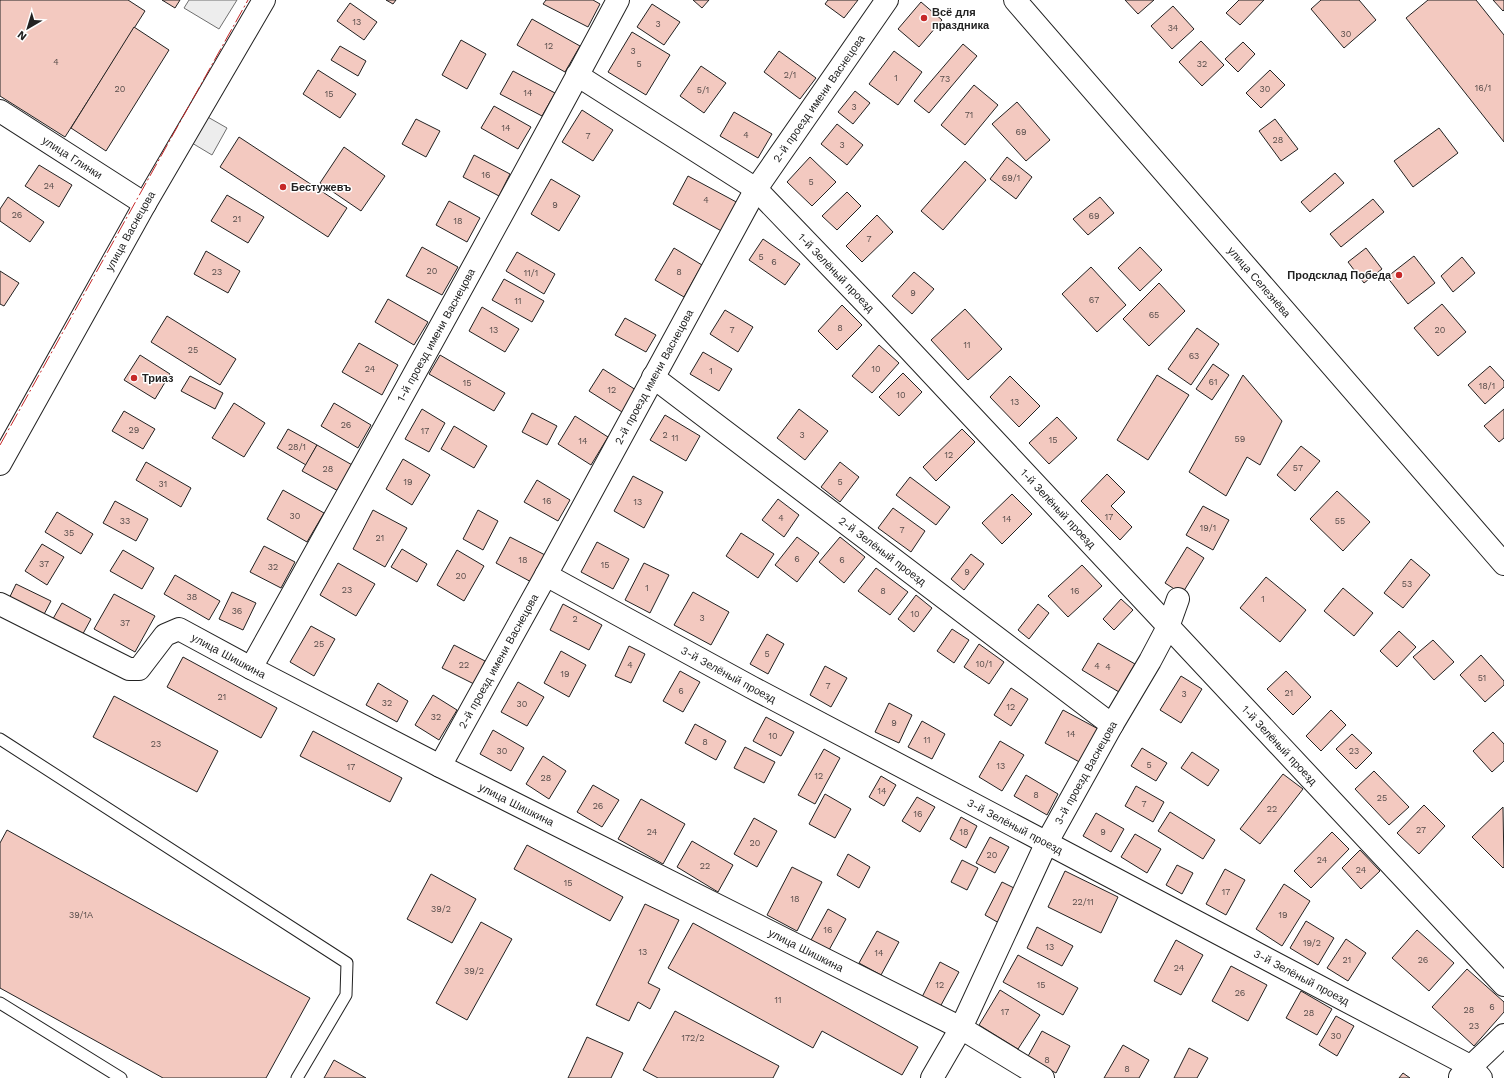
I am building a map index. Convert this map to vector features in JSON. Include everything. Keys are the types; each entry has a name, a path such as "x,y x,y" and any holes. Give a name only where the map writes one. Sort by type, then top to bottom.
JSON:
{"street":[{"name":"улица Васнецова","path":"0,464 146,204 264,0"},
{"name":"1-й проезд имени Васнецова","path":"251,668 367,461 618,0"},
{"name":"2-й проезд имени Васнецова","path":"440,766 546,575 756,189 887,0"},
{"name":"улица Селезнёва","path":"1015,0 1501,554"},
{"name":"1-й Зелёный проезд","path":"577,75 756,189 877,315 1504,985"},
{"name":"улица Глинки","path":"0,111 146,204"},
{"name":"2-й Зелёный проезд","path":"653,377 1112,725"},
{"name":"3-й Зелёный проезд","path":"546,575 751,686 1047,842 1470,1074"},
{"name":"3-й проезд Васнецова","path":"932,1078 961,1028 1047,842 1112,725 1150,661 1168,627 1178,599"},
{"name":"улица Шишкина","path":"0,604 129,669 139,669 165,635 179,629 440,766 961,1028 1043,1078"},
{"path":"1470,1074 1504,1034"}],"lane":[{"path":"0,739 347,963 346,995 297,1078"},
{"path":"0,1003 121,1078"}],"shaded area":[{"path":"189,0 237,0 219,29 184,8"},
{"path":"206,116 227,128 212,155 192,143"}],"building":[{"path":"0,0 128,0 145,11 65,137 0,96"},
{"path":"162,0 180,0 175,8"},
{"path":"386,0 396,0 393,4"},
{"path":"546,0 593,0 600,4 588,27 543,4"},
{"path":"693,0 709,0 702,8"},
{"path":"828,0 858,0 844,18 825,4"},
{"path":"1125,0 1154,0 1138,14"},
{"path":"1239,0 1264,0 1240,25 1226,13"},
{"path":"1321,0 1359,0 1376,20 1344,48 1311,9"},
{"path":"1428,0 1476,0 1504,35 1504,142 1406,18"},
{"path":"1493,0 1504,0 1503,11"},
{"path":"921,2 942,20 919,47 898,29"},
{"path":"350,3 377,22 364,40 337,21"},
{"path":"652,4 680,22 664,45 637,27"},
{"path":"1173,6 1194,29 1172,49 1151,26"},
{"path":"532,19 580,46 565,72 517,45"},
{"path":"134,27 169,50 106,151 71,128"},
{"path":"632,32 670,55 646,95 608,72"},
{"path":"461,40 486,54 467,89 442,75"},
{"path":"1201,41 1224,65 1202,86 1179,62"},
{"path":"1243,42 1255,54 1238,72 1225,59"},
{"path":"963,44 977,56 929,113 914,101"},
{"path":"340,46 366,61 358,76 331,60"},
{"path":"779,51 816,78 800,99 764,72"},
{"path":"894,51 922,72 898,105 869,84"},
{"path":"701,66 726,83 704,113 680,96"},
{"path":"318,70 356,94 340,118 303,94"},
{"path":"1270,70 1285,85 1261,108 1246,93"},
{"path":"513,71 555,93 542,116 500,94"},
{"path":"974,85 998,105 965,145 941,125"},
{"path":"855,91 870,103 853,124 838,112"},
{"path":"1017,102 1050,140 1026,161 992,124"},
{"path":"494,106 531,127 518,149 481,128"},
{"path":"582,110 613,130 593,161 562,142"},
{"path":"734,112 772,134 758,158 720,136"},
{"path":"416,119 440,131 426,157 402,144"},
{"path":"1275,119 1298,149 1281,161 1259,131"},
{"path":"837,124 863,145 847,165 821,144"},
{"path":"1439,128 1458,153 1413,187 1394,161"},
{"name":"Бестужевъ","path":"239,137 347,208 328,237 220,167"},
{"path":"344,147 385,176 361,211 320,183"},
{"path":"474,155 510,174 499,196 463,177"},
{"path":"810,157 836,182 812,206 787,182"},
{"path":"1007,157 1032,177 1016,199 990,179"},
{"path":"965,161 986,180 943,230 921,211"},
{"path":"39,165 72,185 59,207 25,186"},
{"path":"1335,173 1344,183 1310,212 1301,202"},
{"path":"688,176 740,204 725,233 673,204"},
{"path":"551,179 580,196 559,231 531,214"},
{"path":"847,192 861,206 837,230 822,216"},
{"path":"227,195 264,217 248,243 211,221"},
{"path":"8,197 44,222 30,242 0,221 0,209"},
{"path":"1100,197 1114,213 1088,235 1073,219"},
{"path":"1373,199 1384,212 1341,247 1330,234"},
{"path":"449,201 480,218 467,242 436,225"},
{"path":"877,215 893,232 862,262 846,246"},
{"path":"763,239 800,264 785,285 749,260"},
{"path":"422,247 458,267 442,295 406,276"},
{"path":"1140,247 1162,270 1140,291 1118,268"},
{"path":"674,248 702,265 684,297 655,280"},
{"path":"1366,248 1382,269 1364,283 1348,262"},
{"path":"206,251 240,271 228,293 194,274"},
{"path":"517,252 555,274 544,294 506,271"},
{"path":"1414,256 1435,283 1408,304 1387,277"},
{"path":"1462,257 1475,273 1453,292 1441,276"},
{"path":"1091,267 1126,305 1097,332 1062,294"},
{"path":"0,271 19,283 4,306 0,304"},
{"path":"914,272 934,289 912,314 892,296"},
{"path":"504,279 544,301 532,322 492,300"},
{"path":"1159,283 1185,311 1149,346 1123,319"},
{"path":"388,299 428,322 414,345 375,322"},
{"path":"1442,304 1466,332 1438,356 1414,328"},
{"path":"842,305 862,325 837,350 818,331"},
{"path":"482,307 519,329 505,352 469,331"},
{"path":"965,309 1002,349 968,380 931,340"},
{"path":"725,310 753,327 738,352 710,334"},
{"path":"167,316 236,359 220,385 151,342"},
{"path":"625,318 656,335 646,352 615,335"},
{"path":"1197,328 1219,344 1191,385 1168,369"},
{"path":"359,343 398,365 382,395 342,372"},
{"path":"879,345 899,363 872,393 852,376"},
{"path":"703,352 732,369 719,391 690,374"},
{"path":"140,355 170,374 155,399 124,380"},
{"path":"440,355 505,393 494,411 429,374"},
{"path":"1213,364 1229,375 1212,400 1196,389"},
{"path":"1490,366 1504,381 1504,387 1485,404 1468,385"},
{"path":"603,369 636,390 622,412 589,391"},
{"path":"903,373 922,392 899,416 879,397"},
{"path":"1157,375 1189,395 1148,460 1117,440"},
{"path":"1243,375 1282,421 1260,465 1247,457 1226,496 1189,472"},
{"path":"190,376 223,393 215,409 181,391"},
{"path":"1010,376 1040,406 1019,427 990,397"},
{"path":"234,403 265,423 244,457 212,438"},
{"path":"334,403 371,425 358,448 321,426"},
{"path":"422,409 445,423 429,452 405,439"},
{"path":"799,409 828,431 805,460 777,438"},
{"path":"1504,409 1504,438 1499,442 1484,426"},
{"path":"124,411 155,429 143,449 112,431"},
{"path":"532,413 557,426 547,445 522,432"},
{"path":"665,415 700,436 686,461 650,440"},
{"path":"575,416 608,437 591,465 558,444"},
{"path":"1057,417 1077,438 1049,464 1029,443"},
{"path":"454,426 487,446 474,468 441,449"},
{"path":"288,429 317,445 306,465 277,448"},
{"path":"962,429 975,442 936,481 923,467"},
{"path":"317,445 354,466 340,492 302,471"},
{"path":"1301,446 1320,461 1295,491 1277,475"},
{"path":"403,459 430,475 412,505 386,489"},
{"path":"146,462 191,488 181,507 136,480"},
{"path":"840,462 859,477 840,502 821,487"},
{"path":"1107,474 1125,492 1111,506 1132,527 1120,540 1081,501"},
{"path":"633,476 663,492 644,528 614,511"},
{"path":"910,477 950,507 936,525 896,495"},
{"path":"537,480 570,500 558,521 524,502"},
{"path":"283,490 324,513 307,542 267,519"},
{"path":"1337,491 1370,522 1343,551 1310,519"},
{"path":"1012,494 1032,514 1002,544 982,523"},
{"path":"778,499 799,515 784,537 762,520"},
{"path":"115,501 148,519 136,541 103,523"},
{"path":"1203,506 1229,520 1213,550 1186,535"},
{"path":"893,508 925,531 911,552 878,528"},
{"path":"373,510 407,528 385,567 353,549"},
{"path":"478,510 498,521 483,550 463,539"},
{"path":"57,512 93,534 81,554 45,532"},
{"path":"741,533 774,554 758,578 726,556"},
{"path":"510,537 549,557 535,584 496,563"},
{"path":"797,537 819,553 797,582 775,565"},
{"path":"840,537 865,557 844,583 819,562"},
{"path":"597,542 629,559 613,589 581,572"},
{"path":"42,544 64,557 47,585 25,571"},
{"path":"264,546 295,562 281,588 250,572"},
{"path":"1187,547 1204,558 1182,594 1165,583"},
{"path":"402,549 427,564 417,582 391,567"},
{"path":"123,550 154,568 142,589 110,571"},
{"path":"457,550 484,566 464,601 437,585"},
{"path":"971,554 984,564 964,590 951,579"},
{"path":"1411,559 1430,575 1403,608 1384,593"},
{"path":"338,563 375,584 356,616 320,595"},
{"path":"644,563 669,575 650,613 625,600"},
{"path":"1082,565 1102,586 1068,617 1048,596"},
{"path":"876,568 908,592 890,615 858,591"},
{"path":"175,575 220,601 209,620 164,594"},
{"path":"1266,577 1306,610 1280,642 1240,608"},
{"path":"16,584 51,601 40,622 6,605"},
{"path":"1343,588 1373,613 1354,636 1324,611"},
{"path":"232,592 256,603 243,630 219,619"},
{"path":"693,592 729,612 711,645 674,625"},
{"path":"114,594 155,616 135,652 94,629"},
{"path":"916,595 932,608 914,632 898,619"},
{"path":"1121,599 1133,610 1114,630 1103,619"},
{"path":"62,603 91,619 79,641 50,624"},
{"path":"563,604 602,625 589,650 550,630"},
{"path":"1038,604 1049,613 1029,639 1018,630"},
{"path":"311,626 335,639 314,676 290,662"},
{"path":"952,629 969,640 954,663 937,651"},
{"path":"1399,631 1416,647 1397,667 1380,651"},
{"path":"767,634 784,644 768,674 750,664"},
{"path":"1433,640 1454,662 1434,680 1413,657"},
{"path":"1098,643 1135,664 1119,692 1082,670"},
{"path":"979,644 1004,662 989,684 964,667"},
{"path":"454,645 485,661 474,684 442,668"},
{"path":"629,646 645,654 631,683 615,676"},
{"path":"561,651 586,665 569,697 544,683"},
{"path":"1481,655 1504,681 1504,685 1485,702 1460,675"},
{"path":"183,657 277,708 261,738 167,687"},
{"path":"825,666 847,678 831,707 810,695"},
{"path":"680,671 700,682 683,712 663,701"},
{"path":"1286,671 1311,697 1293,715 1267,689"},
{"path":"1181,676 1202,689 1181,723 1160,710"},
{"path":"518,682 544,697 527,726 501,712"},
{"path":"378,683 408,701 397,722 366,705"},
{"path":"1011,688 1028,699 1011,726 994,715"},
{"path":"433,695 457,710 439,740 415,725"},
{"path":"114,696 218,751 197,792 93,737"},
{"path":"889,703 912,715 899,743 875,732"},
{"path":"1063,710 1102,731 1083,764 1045,743"},
{"path":"1331,710 1346,725 1321,751 1306,736"},
{"path":"766,717 794,732 781,756 753,741"},
{"path":"922,721 945,734 932,759 908,747"},
{"path":"695,724 726,741 716,760 685,743"},
{"path":"493,730 524,748 511,771 480,754"},
{"path":"313,731 402,778 390,802 300,756"},
{"path":"1493,732 1504,744 1504,761 1492,772 1473,751"},
{"path":"1352,734 1372,753 1356,769 1336,749"},
{"path":"1000,741 1024,755 1002,791 979,777"},
{"path":"745,747 775,762 764,783 734,768"},
{"path":"1142,748 1167,763 1156,781 1131,766"},
{"path":"824,749 840,758 815,804 798,795"},
{"path":"1192,752 1219,770 1208,786 1181,768"},
{"path":"543,756 566,771 549,799 526,784"},
{"path":"1374,771 1409,807 1389,825 1355,789"},
{"path":"1283,774 1303,789 1260,844 1240,829"},
{"path":"1026,775 1058,794 1047,815 1014,796"},
{"path":"881,776 896,785 884,806 869,797"},
{"path":"593,785 619,800 602,827 577,812"},
{"path":"1136,786 1164,802 1153,822 1125,806"},
{"path":"825,794 851,809 835,838 809,824"},
{"path":"917,797 935,807 920,832 902,821"},
{"path":"641,799 685,824 663,864 618,839"},
{"path":"1424,805 1445,826 1419,854 1397,833"},
{"path":"1503,807 1504,867 1503,868 1472,837"},
{"path":"1170,812 1215,840 1203,859 1158,831"},
{"path":"1096,813 1124,829 1111,852 1083,836"},
{"path":"961,817 977,826 966,848 950,839"},
{"path":"754,818 777,831 757,867 734,854"},
{"path":"7,830 310,998 266,1078 163,1078 0,988 0,843"},
{"path":"1332,832 1349,849 1311,888 1294,871"},
{"path":"1135,834 1161,849 1147,873 1121,857"},
{"path":"990,837 1009,847 995,873 976,863"},
{"path":"692,841 733,865 718,892 677,867"},
{"path":"527,845 623,897 610,921 514,869"},
{"path":"1360,850 1380,871 1361,889 1342,868"},
{"path":"848,854 870,867 859,888 837,875"},
{"path":"962,860 978,868 967,890 951,882"},
{"path":"1177,865 1193,873 1182,894 1166,885"},
{"path":"792,867 822,882 797,931 767,915"},
{"path":"1225,869 1245,880 1226,915 1206,904"},
{"path":"1065,871 1118,897 1101,933 1048,907"},
{"path":"431,874 476,899 452,943 407,919"},
{"path":"1002,882 1016,889 999,923 985,915"},
{"path":"1284,884 1310,901 1282,946 1256,929"},
{"path":"645,904 679,920 648,983 660,989 650,1009 638,1002 629,1021 596,1005"},
{"path":"828,909 846,919 829,950 811,940"},
{"path":"1306,921 1334,938 1318,965 1290,948"},
{"path":"481,922 512,939 467,1020 436,1003"},
{"path":"693,923 918,1047 902,1075 822,1031 813,1048 668,968"},
{"path":"1037,927 1073,946 1062,966 1027,948"},
{"path":"1417,930 1454,963 1429,991 1392,958"},
{"path":"877,931 899,942 881,975 859,963"},
{"path":"1346,939 1366,953 1348,981 1327,968"},
{"path":"1176,940 1203,955 1181,995 1154,981"},
{"path":"1018,955 1078,988 1063,1015 1003,982"},
{"path":"940,962 959,972 940,1007 922,997"},
{"path":"1231,966 1267,985 1248,1021 1212,1001"},
{"path":"1467,969 1504,1002 1504,1012 1474,1046 1432,1007"},
{"path":"1000,990 1040,1015 1018,1049 979,1025"},
{"path":"1301,991 1332,1009 1317,1035 1286,1018"},
{"path":"675,1011 779,1066 773,1078 658,1078 643,1070"},
{"path":"1336,1016 1354,1026 1337,1056 1319,1045"},
{"path":"1042,1031 1070,1046 1056,1073 1027,1058"},
{"path":"587,1037 623,1053 611,1078 568,1078"},
{"path":"1123,1045 1149,1060 1139,1078 1104,1078"},
{"path":"1189,1048 1208,1058 1197,1078 1174,1078"},
{"path":"334,1060 366,1078 324,1078"},
{"path":"1403,1073 1410,1078 1399,1078"}],"power":[{"path":"0,445 248,0"}],"place":[{"name":"Всё для праздника","path":"924,18"},
{"name":"Бестужевъ","path":"283,187"},
{"name":"Продсклад Победа","path":"1399,275"},
{"name":"Триаз","path":"134,378"}]}
